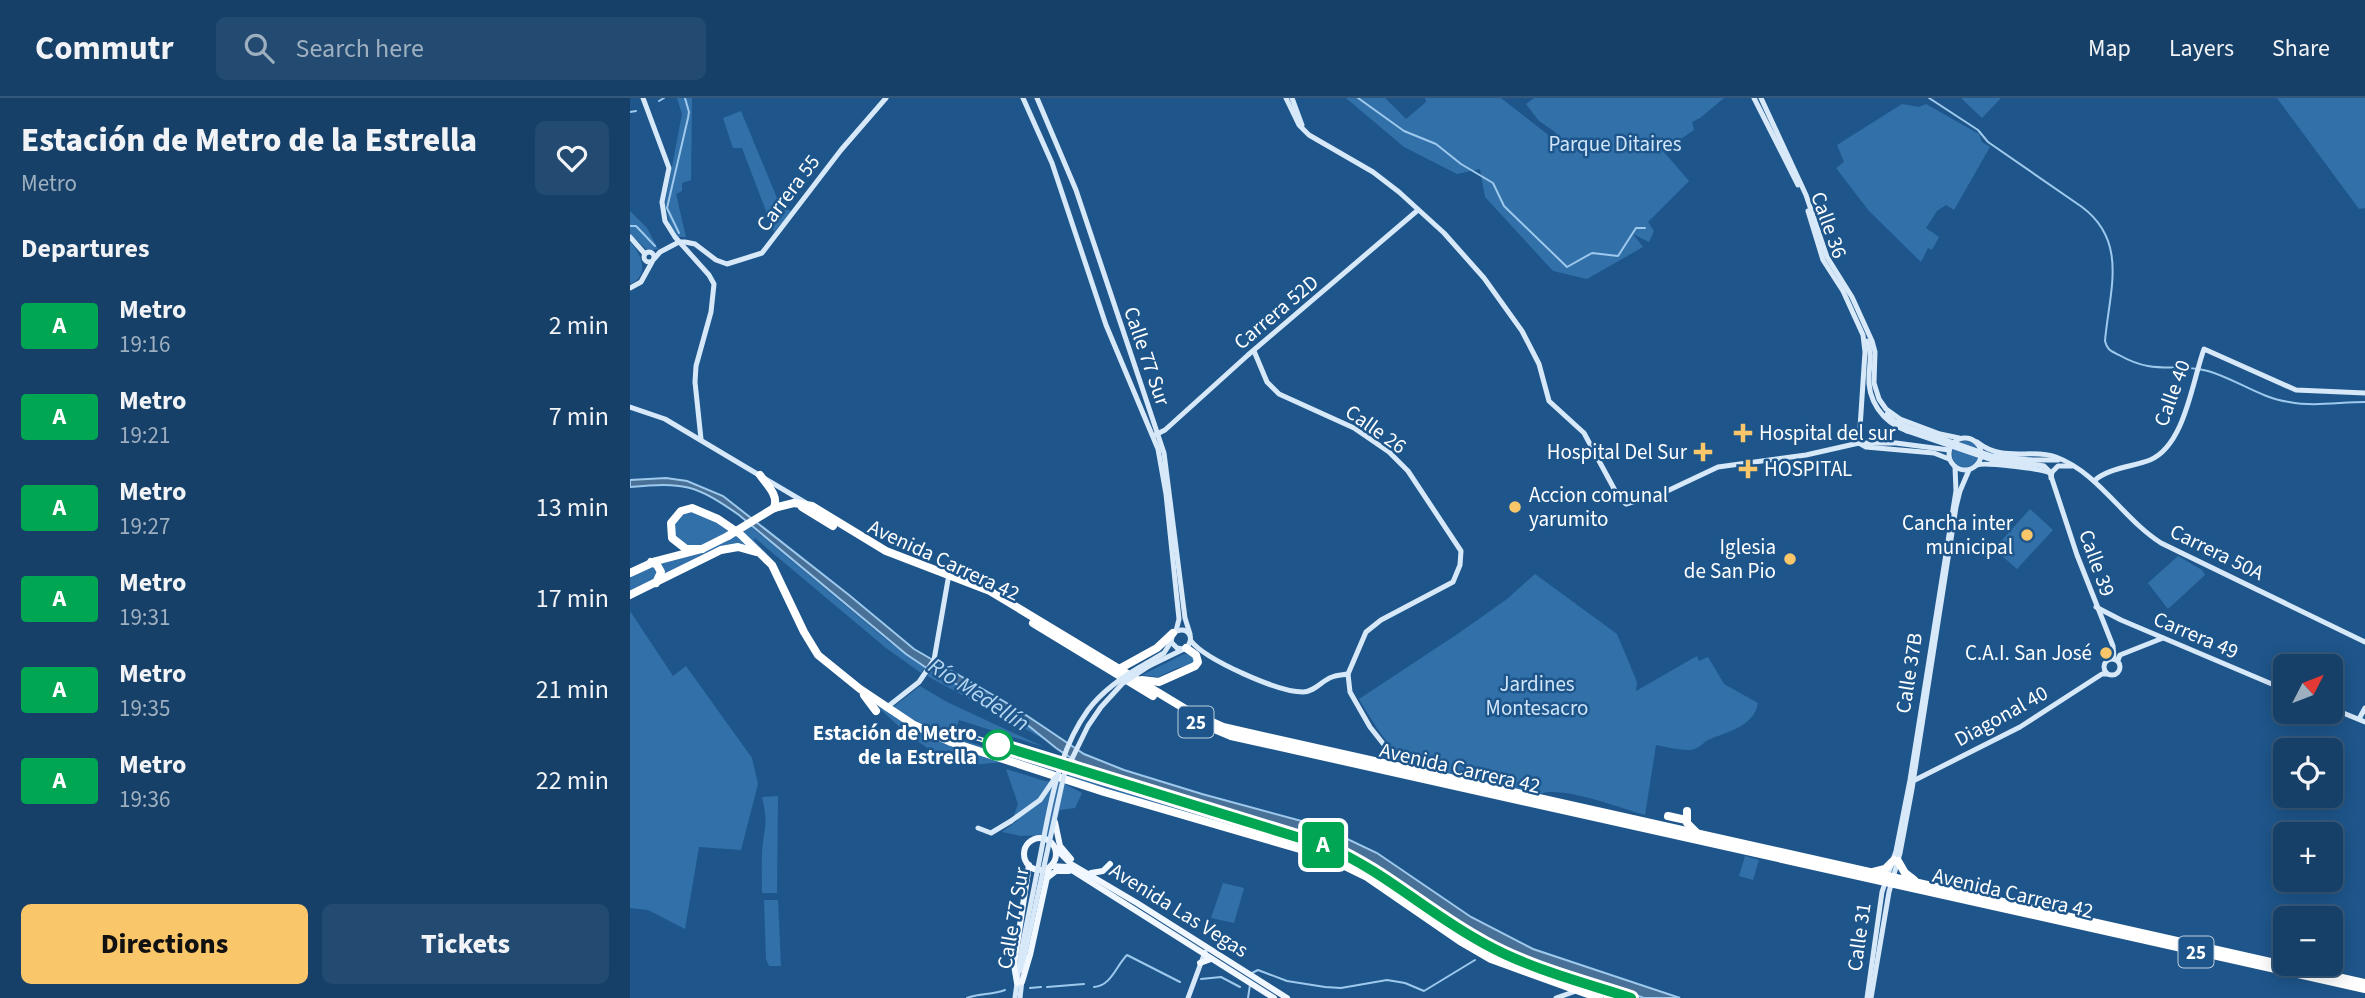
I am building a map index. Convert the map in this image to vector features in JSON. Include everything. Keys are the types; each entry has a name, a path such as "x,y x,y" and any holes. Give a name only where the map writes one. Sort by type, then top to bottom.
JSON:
{"highway":[{"path":"760,475 774,495 774,508"},
{"path":"630,573 651,562 702,549 785,503"},
{"name":"Avenida Carrera 42","path":"785,503 812,506 879,548 905,556 926,569"},
{"name":"Avenida Carrera 42","path":"785,503 807,510 880,554 990,591 1192,713 1215,724 1870,872 2006,909 2365,989"},
{"path":"702,549 687,549 672,538 670,528 673,519 685,509 705,512 732,527 772,565 811,645 823,660 860,690 914,725 951,742 1104,792 1324,856 1367,877 1476,951 1516,970 1600,998"},
{"path":"630,595 731,547 754,551 772,565"},
{"path":"651,562 657,565 661,572 654,584"},
{"name":"Avenida Carrera 42","path":"948,577 992,599 1182,714 1216,731 1796,861 1923,884 2365,983"},
{"path":"796,635 811,645"},
{"path":"1119,668 1157,648 1174,635"},
{"path":"1136,679 1159,682 1195,666 1198,662 1196,655 1188,643"},
{"path":"860,690 876,711"},
{"path":"1360,764 1377,762"},
{"path":"1496,788 1513,798"},
{"path":"1668,816 1687,816 1690,827 1699,834"},
{"path":"1870,872 1885,869 1896,860 1905,873 1923,884"},
{"path":"1796,861 1820,861"},
{"path":"2006,909 2030,908"},
{"path":"2164,938 2185,950"}],"main road":[{"path":"1055,813 1055,831 1060,846 1075,862 1109,887"},
{"path":"1045,838 1055,848 1056,858 1046,880 1030,955 1019,982 1014,965 1029,865 1024,852 1031,840 1045,838"},
{"name":"Avenida Las Vegas","path":"1055,848 1068,862 1207,947 1274,998"},
{"path":"1091,873 1099,873 1110,864"},
{"path":"1029,865 1041,870 1050,867"},
{"name":"Avenida Las Vegas","path":"1050,867 1063,866 1074,872 1204,955 1287,998"},
{"path":"1046,880 1058,870 1074,872"},
{"path":"1025,890 1035,884 1040,886 1043,892"},
{"path":"1200,964 1211,959"}],"street":[{"path":"643,98 670,168 663,195 663,214 668,227 709,275 715,288 696,366 701,439"},
{"name":"Carrera 55","path":"679,242 695,244 716,260 727,264 762,253 823,172 886,98"},
{"name":"Calle 77 Sur","path":"1023,98 1052,163 1106,326 1155,435 1166,494 1179,619 1164,653 1122,684 1093,718 1064,775 1023,953"},
{"name":"Calle 77 Sur","path":"1018,998 1023,953 1058,773 1071,738 1091,706 1119,680 1188,643 1168,480 1076,190 1037,98"},
{"path":"1286,98 1297,121 1308,135 1373,172 1399,192 1444,233 1479,273 1515,319 1539,364 1549,401 1584,433 1618,496 1626,504 1665,492 1718,467 1806,455 1859,443 1896,443 1949,450"},
{"path":"1292,98 1303,128"},
{"name":"Calle 36","path":"1754,98 1804,200 1823,260 1846,298 1863,335 1865,352 1861,406 1864,415 1859,443"},
{"name":"Calle 36","path":"1761,98 1806,195 1827,257 1852,298 1872,341 1879,399 1886,409 1900,419 1933,432 1959,438"},
{"name":"Carrera 52D","path":"1155,435 1418,210"},
{"path":"630,237 649,258"},
{"path":"649,258 679,242"},
{"path":"630,288 641,282 647,271 649,258"},
{"path":"1863,335 1870,348 1869,384 1876,407 1887,420 1992,460 2062,463"},
{"name":"Calle 40","path":"2094,481 2104,474 2150,460 2167,449 2184,414 2204,349 2296,390 2365,393"},
{"name":"Calle 26","path":"1253,351 1267,382 1279,394 1339,420 1389,452 1408,471 1454,539 1462,556 1457,576 1447,586 1370,628 1355,653 1348,674"},
{"path":"1876,391 1884,411 1907,429"},
{"path":"630,407 653,413 685,430 812,506"},
{"path":"685,430 692,429 698,423"},
{"path":"1977,465 1981,455 1977,442 1972,438 1959,438 1949,450 1955,467 1969,470 1985,463 2018,469 2042,469 2050,475"},
{"name":"Carrera 50A","path":"1977,442 1987,449 2008,454 2048,456 2073,466 2094,481 2145,533 2161,543 2365,642"},
{"path":"1859,443 1866,447 1934,453 1950,459"},
{"path":"2031,462 2044,466 2050,475"},
{"path":"2050,475 2062,463"},
{"name":"Calle 37B","path":"1896,860 1955,491 1955,467"},
{"name":"Calle 37B","path":"1889,879 1896,860 1913,781 1956,507 1969,470"},
{"name":"Calle 39","path":"2050,475 2116,659"},
{"path":"781,488 785,503"},
{"path":"2211,576 2219,571"},
{"path":"886,708 919,682 936,654 948,577"},
{"name":"Carrera 49","path":"2096,606 2121,621 2273,685"},
{"path":"1188,643 1177,649 1174,635 1182,629 1188,643 1282,689 1311,690 1329,678 1348,674 1350,692 1377,736 1394,754 1416,770"},
{"path":"2116,659 2120,665 2119,671 2115,675 2104,673 2106,661 2163,638"},
{"name":"Diagonal 40","path":"1913,781 2005,735 2104,673"},
{"path":"2343,713 2362,720 2365,708"},
{"path":"978,828 991,833 1011,821 1045,795 1058,773"},
{"name":"Calle 31","path":"1869,998 1889,879"},
{"path":"1188,998 1207,947"},
{"path":"1558,984 1556,998 1578,991"}],"green space":[{"path":"677,98 692,98 691,180 682,183 682,191 676,194 686,237 678,237 670,226 665,203 682,114"},
{"name":"Parque Ditaires","path":"1346,98 1385,98 1406,119 1426,102 1425,98 1501,98 1551,137 1564,153 1555,132 1539,121 1526,104 1534,98 1724,98 1692,122 1694,130 1663,151 1689,181 1648,222 1654,231 1649,242 1633,234 1643,247 1587,279 1553,271 1485,197 1480,169 1457,174 1404,147"},
{"path":"1961,98 2001,98 1982,118"},
{"path":"2277,98 2365,98 2365,208 2359,209"},
{"path":"1902,104 1919,107 1926,104 1979,134 1982,142 1990,147 1954,210 1946,205 1937,211 1926,228 1939,237 1932,250 1928,248 1921,262 1869,211 1836,168 1844,162 1837,145"},
{"path":"741,111 779,203 792,212 774,232 742,148 733,148 723,118"},
{"path":"630,211 647,228 658,249 648,251 630,234"},
{"path":"630,242 641,258 642,270 640,276 630,284"},
{"path":"1965,441 1974,445 1978,454 1974,463 1965,467 1956,463 1952,454 1956,445"},
{"name":"Cancha inter municipal","path":"2030,509 2053,530 2017,569 1994,549"},
{"path":"693,510 722,525 752,549 741,546 718,548 662,577 657,562 700,547 690,548 677,542 672,530 679,515"},
{"path":"750,526 889,642 925,667 921,673 886,648 755,538 781,573 740,532"},
{"path":"2178,556 2202,570 2205,575 2168,609 2148,583"},
{"path":"653,566 658,572 657,578 630,592 630,578"},
{"name":"Jardines Montesacro","path":"1535,574 1617,634 1637,682 1636,691 1697,656 1699,661 1708,657 1724,684 1758,703 1751,718 1745,723 1694,749 1681,750 1656,745 1645,815 1562,792 1539,794 1419,767 1391,746 1359,699 1507,599"},
{"path":"630,611 673,676 686,666 752,758 758,784 741,850 699,847 685,929 648,910 630,908"},
{"path":"1184,654 1192,655 1195,660 1193,664 1158,677 1142,675"},
{"path":"931,671 1015,715 1051,743 927,676"},
{"path":"920,686 947,702 1044,747 959,720 953,737 1054,768 1053,773 951,737 892,708"},
{"path":"875,704 915,729 1002,762 972,765 952,761 916,740"},
{"path":"1006,769 1045,781 1063,783 1082,793 1075,808 1060,810 1052,840 1044,835 1021,836 1002,832 1018,820 1014,815 1018,804"},
{"path":"1070,773 1302,842 1343,858 1377,876 1477,943 1513,960 1575,982 1574,986 1498,959 1365,872 1068,778"},
{"path":"778,796 777,893 762,893 762,854 766,820 762,797"},
{"path":"1745,856 1759,860 1753,880 1739,876"},
{"path":"1223,883 1244,888 1234,923 1211,918"},
{"path":"764,900 778,900 781,966 769,966 766,959"}],"water":[{"name":"Río Medellín","path":"666,478 687,481 723,496 914,649 1017,709 1084,754 1124,770 1202,794 1320,826 1377,853 1471,917 1533,949 1680,998 1644,998 1519,955 1468,929 1395,880 1343,850 1290,831 1089,770 1015,715 931,671 906,654 724,505 699,491 676,485 630,487 630,480"}],"waterway":[{"path":"659,101 664,98"},
{"path":"679,233 667,208 689,112 685,98"},
{"path":"1358,98 1404,131 1436,144 1461,164 1493,183 1504,206 1567,267 1592,253 1618,256 1636,228 1645,228"},
{"path":"1929,98 1978,130 1988,142 2082,207 2097,221 2106,236 2113,269 2105,341 2112,351 2144,365 2208,371 2278,400 2317,404 2365,402"},
{"path":"630,112 636,111"},
{"path":"630,226 636,226 655,246"},
{"path":"1094,987 1105,983 1127,955 1180,982"},
{"path":"1252,973 1258,970 1287,981 1341,988 1387,980 1405,983 1424,991 1475,960"},
{"path":"1201,979 1221,977 1240,987"},
{"path":"1047,987 1084,984"},
{"path":"1248,998 1250,985"},
{"path":"1030,988 1041,987"},
{"path":"967,998 1005,990"}],"railway":[{"path":"958,732 1319,843 1365,865 1495,950 1631,998"}],"metro line":[{"name":"A","path":"992,743 1326,846 1365,865 1495,950 1631,998"}],"place":[{"name":"Hospital del sur","path":"1743,433"},
{"name":"Hospital Del Sur","path":"1703,452"},
{"name":"HOSPITAL","path":"1748,469"},
{"name":"Accion comunal yarumito","path":"1515,507"},
{"name":"Cancha inter municipal","path":"2027,535"},
{"name":"Iglesia de San Pio","path":"1790,559"},
{"name":"C.A.I. San José","path":"2106,653"},
{"name":"Estación de Metro de la Estrella","path":"998,745"}]}
